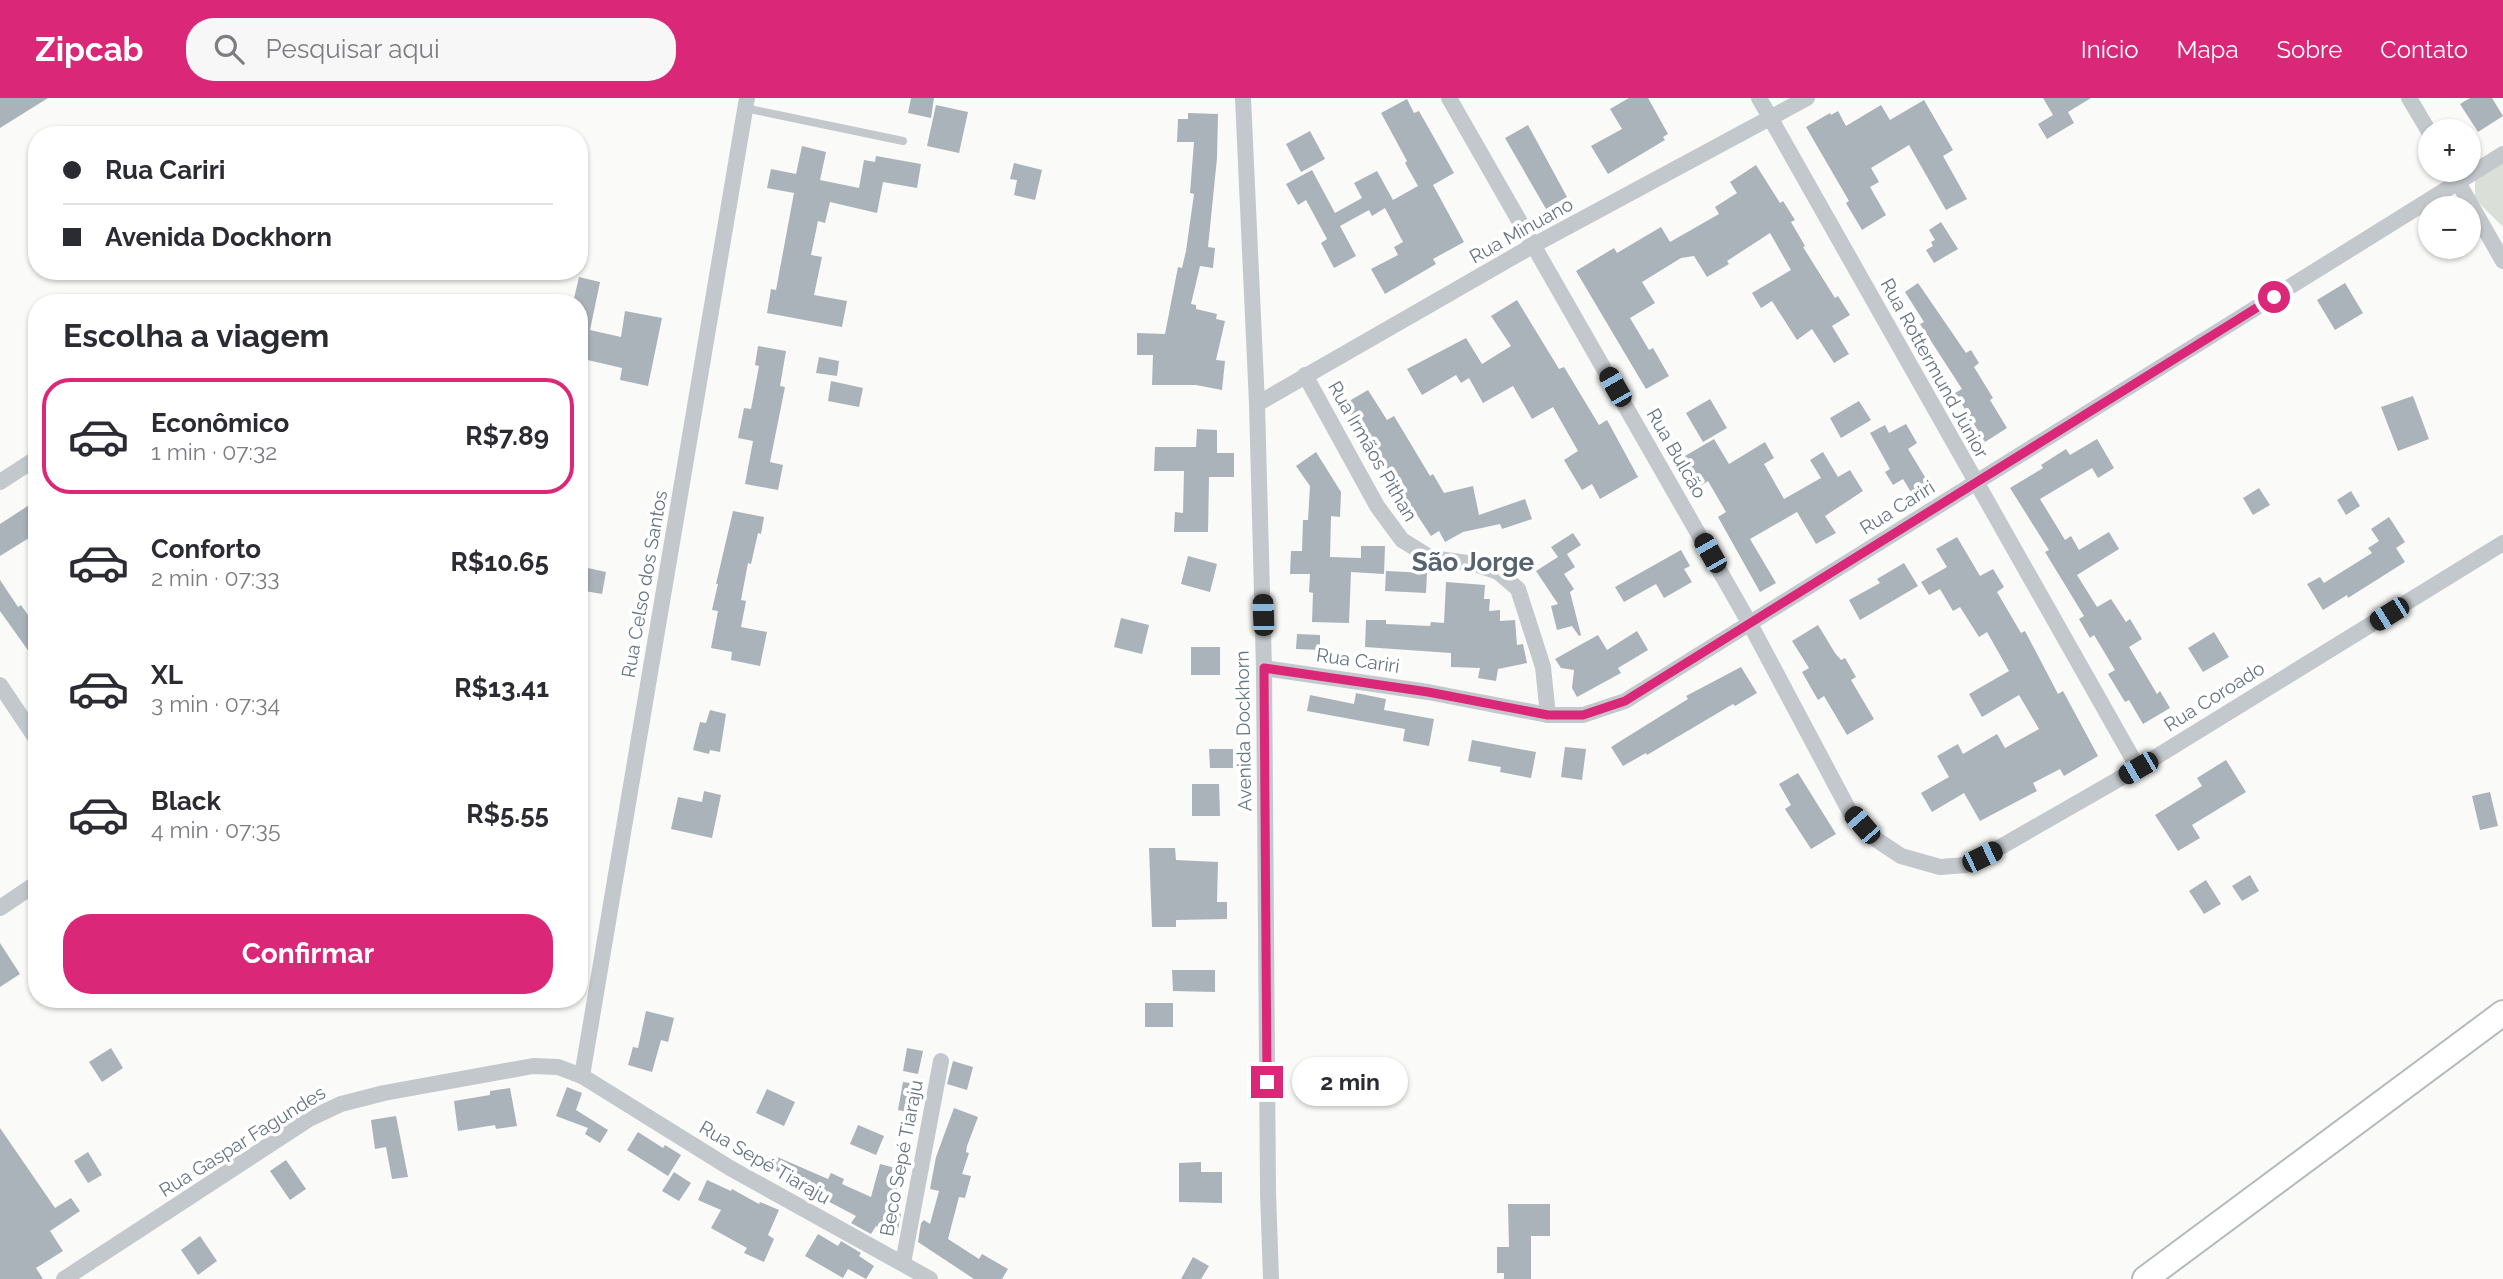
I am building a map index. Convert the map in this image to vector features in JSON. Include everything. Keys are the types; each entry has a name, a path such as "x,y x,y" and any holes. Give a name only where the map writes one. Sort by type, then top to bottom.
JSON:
{"main road":[{"path":"2145,1279 2503,1013"}],"street":[{"name":"Avenida Dockhorn","path":"1243,98 1257,404 1264,668 1271,1279"},
{"name":"Rua Bulcão","path":"1448,98 1750,624 1850,811 1874,838 1901,856 1940,867"},
{"name":"Rua Rottermund Júnior","path":"1759,98 2138,768"},
{"name":"Rua Minuano","path":"1257,404 1534,245 1807,98"},
{"path":"2409,98 2421,119"},
{"name":"Rua Celso dos Santos","path":"582,1076 746,103"},
{"name":"Rua Cariri","path":"2481,164 2503,154"},
{"name":"Rua Cariri","path":"1264,668 1428,692 1548,715 1583,715 1625,701 1976,482 2445,182"},
{"path":"2457,182 2503,261"},
{"name":"Rua Irmãos Pithan","path":"1305,375 1377,506 1402,540 1431,558 1475,564 1498,572 1518,589 1543,667 1548,715"},
{"path":"0,482 28,464"},
{"name":"Rua Coroado","path":"1940,867 1966,865 2138,768 2503,543"},
{"path":"0,685 28,727"},
{"path":"0,908 28,889"},
{"name":"Beco Sepé Tiaraju","path":"903,1263 940,1061"},
{"name":"Rua Gaspar Fagundes","path":"64,1279 309,1119 341,1104 384,1093 533,1066 558,1067 582,1076"},
{"name":"Rua Sepé Tiaraju","path":"582,1076 730,1168 930,1279"}],"lane":[{"path":"746,103 903,141"}],"shaded area":[{"path":"2503,161 2503,227 2481,205 2481,196 2475,196 2475,182 2481,182 2481,176"}],"building":[{"path":"0,98 48,98 0,128"},
{"path":"911,98 934,98 931,118 908,113"},
{"path":"1629,98 1648,98 1668,134 1663,137 1665,140 1608,174 1591,146 1622,129 1610,109"},
{"path":"2043,98 2091,98 2068,112 2074,123 2047,139 2038,124 2053,115"},
{"path":"2470,98 2492,98 2503,116 2481,130 2481,119 2470,119 2460,104"},
{"path":"1407,99 1414,113 1419,111 1454,173 1433,185 1464,242 1433,259 1436,264 1385,294 1371,269 1398,255 1394,247 1403,242 1385,208 1372,216 1369,210 1340,226 1356,256 1334,268 1321,243 1327,239 1306,200 1298,205 1286,184 1312,170 1335,213 1362,198 1354,183 1377,171 1393,200 1418,186 1381,113"},
{"path":"1924,100 1953,150 1943,156 1967,199 1946,210 1909,145 1871,168 1879,182 1870,187 1886,215 1862,230 1846,203 1849,201 1806,127 1838,111 1846,126 1881,105 1890,120"},
{"path":"936,105 968,112 959,153 927,146"},
{"path":"1188,113 1218,114 1217,158 1208,247 1215,248 1213,268 1200,266 1191,304 1196,305 1196,309 1217,314 1216,319 1225,321 1216,360 1225,361 1222,390 1196,385 1152,385 1153,355 1137,355 1137,333 1165,334 1178,267 1182,268 1186,251 1194,194 1190,193 1194,142 1177,142 1178,119 1188,119"},
{"path":"1528,125 1567,197 1546,209 1505,138"},
{"path":"1310,131 1325,159 1301,172 1286,144"},
{"path":"802,146 826,152 820,180 859,188 864,160 875,162 876,156 921,164 917,188 883,182 877,213 830,202 825,223 818,221 811,255 822,257 814,295 847,301 842,327 767,313 771,289 776,290 794,193 767,188 771,169 796,174"},
{"path":"1014,163 1042,170 1035,200 1014,195 1017,180 1010,179"},
{"path":"1756,165 1780,203 1783,201 1795,220 1791,222 1805,246 1803,247 1835,298 1838,296 1850,315 1832,326 1849,354 1834,363 1812,329 1797,340 1772,301 1761,308 1752,293 1791,270 1770,233 1707,277 1694,256 1681,258 1642,282 1655,303 1630,318 1649,350 1653,348 1669,376 1646,389 1576,271 1614,248 1617,253 1661,227 1670,242 1719,214 1715,207 1737,193 1730,182"},
{"path":"1941,222 1958,249 1934,263 1926,250 1933,246 1931,242 1935,240 1929,230"},
{"path":"578,280 600,282 590,330 621,337 625,311 662,318 648,386 620,380 622,368 588,360 588,294 575,294"},
{"path":"1918,283 1966,353 1971,350 1979,363 1974,367 2007,428 1985,442 1955,393 1962,389 1920,324 1924,322 1905,292"},
{"path":"2345,283 2363,313 2335,330 2317,300"},
{"path":"1517,300 1559,369 1564,367 1599,425 1607,420 1638,477 1600,499 1592,484 1582,490 1564,460 1578,451 1553,407 1532,419 1513,386 1483,403 1469,378 1461,383 1456,375 1422,395 1407,369 1466,338 1482,364 1511,346 1491,316"},
{"path":"758,346 786,351 780,386 785,387 770,462 783,465 778,490 745,484 753,441 738,438 744,408 751,409 759,366 755,365"},
{"path":"819,357 839,361 837,376 816,373"},
{"path":"831,381 863,388 859,407 828,401"},
{"path":"1368,390 1387,420 1394,416 1430,476 1433,474 1444,493 1473,486 1479,515 1525,499 1532,519 1502,529 1500,524 1463,532 1445,542 1439,531 1431,536 1344,404"},
{"path":"2413,396 2429,439 2398,451 2381,407"},
{"path":"1710,399 1727,428 1703,442 1686,413"},
{"path":"1859,401 1871,420 1841,438 1830,418"},
{"path":"1906,424 1917,443 1908,449 1928,482 1911,492 1903,479 1893,485 1885,472 1890,469 1870,433 1885,425 1889,433"},
{"path":"1197,429 1217,430 1217,453 1234,453 1234,477 1209,477 1208,532 1174,532 1175,512 1183,513 1184,471 1154,471 1155,447 1196,447"},
{"path":"1714,439 1729,464 1765,442 1774,458 1764,464 1784,499 1821,478 1810,460 1823,452 1838,477 1850,470 1863,491 1825,516 1836,533 1816,544 1797,512 1750,539 1776,583 1760,592 1718,517 1726,512 1708,481 1696,489 1678,460"},
{"path":"2097,439 2114,468 2098,478 2092,468 2040,499 2065,540 2071,536 2079,550 2109,532 2119,549 2077,575 2097,607 2111,599 2126,622 2130,619 2142,639 2129,647 2157,694 2160,691 2170,708 2143,724 2129,700 2125,702 2108,674 2115,670 2094,635 2090,638 2079,619 2084,616 2045,552 2049,550 2010,488 2043,468 2041,465 2066,449 2070,455"},
{"path":"1316,452 1341,492 1340,517 1331,516 1330,557 1361,558 1361,546 1385,546 1384,574 1351,572 1349,623 1312,622 1313,593 1309,592 1310,574 1290,574 1291,551 1302,551 1303,520 1308,520 1310,486 1296,466"},
{"path":"2259,488 2270,505 2253,515 2243,498"},
{"path":"2351,491 2360,506 2346,515 2337,500"},
{"path":"28,506 28,539 0,556 0,524"},
{"path":"733,511 764,517 751,564 748,563 741,600 746,601 741,627 767,632 760,666 731,660 732,652 711,648 718,611 712,610 716,584"},
{"path":"2389,517 2405,542 2396,548 2405,562 2348,598 2347,595 2323,610 2307,584 2320,577 2324,583 2372,553 2368,548 2379,541 2371,529"},
{"path":"1573,533 1581,545 1567,554 1575,567 1564,574 1574,589 1570,592 1581,635 1579,636 1572,626 1557,630 1551,606 1558,604 1536,571 1558,557 1551,547"},
{"path":"1957,537 1980,576 1993,569 2004,587 1997,592 2021,633 2025,631 2058,694 2063,691 2098,756 2064,776 2060,769 2033,783 2037,791 1980,821 1964,793 1932,812 1921,793 1949,777 1937,756 1958,744 1963,754 1997,734 2005,748 2039,729 2019,695 1982,717 1969,694 2009,671 1987,632 1979,637 1960,607 1953,611 1940,589 1929,595 1921,582 1947,567 1936,549"},
{"path":"1681,550 1690,566 1684,569 1692,582 1664,598 1656,584 1624,602 1615,587"},
{"path":"1188,556 1217,564 1210,592 1181,584"},
{"path":"1904,563 1918,586 1860,620 1849,600 1880,583 1877,579"},
{"path":"588,568 606,572 602,594 588,592"},
{"path":"1386,571 1427,573 1426,593 1385,591"},
{"path":"0,580 18,607 21,605 28,615 28,650 0,611"},
{"path":"1446,582 1485,585 1484,599 1490,599 1489,611 1500,610 1500,621 1515,620 1517,645 1523,644 1527,663 1498,669 1496,681 1478,678 1480,668 1451,667 1451,653 1365,647 1366,620 1386,620 1386,624 1430,626 1431,622 1444,623"},
{"path":"1121,618 1149,625 1142,654 1114,647"},
{"path":"1818,625 1835,653 1841,660 1845,658 1856,677 1851,680 1874,719 1847,735 1824,696 1818,700 1802,672 1809,668 1792,641"},
{"path":"1637,631 1648,650 1618,668 1621,673 1577,697 1572,688 1574,670 1561,668 1555,659 1598,635 1607,650"},
{"path":"2214,632 2229,657 2203,672 2188,648"},
{"path":"1297,634 1320,635 1320,650 1296,649"},
{"path":"1191,647 1220,647 1220,675 1191,675"},
{"path":"1741,667 1757,693 1623,766 1611,747 1688,699 1686,696"},
{"path":"1356,693 1386,699 1384,710 1434,719 1429,746 1403,741 1405,729 1307,711 1310,695 1354,704"},
{"path":"710,710 726,714 720,752 710,750 709,754 693,750 700,722 706,723"},
{"path":"1472,740 1536,752 1531,778 1500,772 1501,767 1468,761"},
{"path":"1565,747 1586,749 1582,780 1561,777"},
{"path":"1209,749 1233,749 1233,768 1210,768"},
{"path":"2226,760 2246,792 2192,825 2200,838 2178,851 2155,815 2202,786 2197,778"},
{"path":"1798,773 1836,834 1811,849 1785,809 1791,805 1779,784"},
{"path":"1192,784 1219,784 1220,816 1192,816"},
{"path":"704,791 721,795 712,838 671,829 678,797 702,802"},
{"path":"2490,792 2498,826 2480,830 2472,796"},
{"path":"1149,848 1175,848 1176,860 1218,862 1217,902 1227,902 1227,919 1176,920 1176,927 1152,927"},
{"path":"2250,875 2259,891 2242,901 2232,886"},
{"path":"2206,880 2221,904 2204,914 2189,891"},
{"path":"0,943 20,974 0,987"},
{"path":"1172,970 1215,970 1215,992 1173,991"},
{"path":"1145,1003 1173,1003 1173,1027 1145,1027"},
{"path":"646,1011 674,1018 668,1042 661,1040 652,1072 628,1065 633,1047 638,1048"},
{"path":"111,1048 123,1068 102,1082 89,1062"},
{"path":"907,1048 923,1051 918,1074 903,1071"},
{"path":"953,1061 973,1067 967,1090 947,1084"},
{"path":"903,1082 917,1084 912,1113 898,1110"},
{"path":"567,1087 582,1093 576,1110 608,1130 600,1143 585,1134 588,1128 556,1116"},
{"path":"510,1088 517,1126 496,1129 495,1125 458,1131 454,1101 490,1095 490,1091"},
{"path":"767,1089 795,1102 784,1126 756,1113"},
{"path":"954,1108 978,1117 967,1146 966,1152 969,1153 962,1174 971,1176 965,1198 959,1197 948,1239 979,1259 982,1254 1008,1269 1002,1279 974,1279 918,1242 921,1223 924,1220 930,1224 939,1191 930,1189 936,1157"},
{"path":"396,1116 408,1177 392,1179 386,1147 375,1149 371,1120"},
{"path":"858,1125 884,1136 876,1155 850,1144"},
{"path":"0,1128 55,1208 71,1198 80,1211 50,1231 63,1251 36,1268 43,1279 0,1279"},
{"path":"638,1132 663,1148 665,1145 681,1155 668,1176 627,1150"},
{"path":"88,1152 102,1175 88,1183 74,1161"},
{"path":"775,1156 828,1179 831,1173 844,1179 842,1184 871,1197 880,1164 903,1170 894,1203 900,1206 897,1212 901,1214 897,1235 876,1226 871,1234 851,1223 856,1216 820,1197 822,1192 770,1168"},
{"path":"286,1160 306,1189 290,1200 270,1171"},
{"path":"1201,1162 1201,1172 1222,1172 1222,1203 1179,1202 1179,1163"},
{"path":"674,1172 691,1183 679,1201 662,1191"},
{"path":"707,1180 731,1191 732,1189 759,1204 760,1202 779,1210 768,1235 774,1239 764,1262 744,1253 747,1248 711,1228 721,1210 698,1200"},
{"path":"1508,1204 1550,1204 1550,1236 1531,1236 1531,1279 1504,1279 1504,1273 1497,1273 1497,1247 1509,1247"},
{"path":"818,1234 838,1246 841,1241 861,1253 859,1256 874,1266 866,1279 848,1269 843,1278 805,1256"},
{"path":"200,1236 217,1261 198,1275 181,1250"},
{"path":"1193,1257 1209,1266 1201,1279 1181,1279"}],"district":[{"name":"São Jorge","path":"1473,562"}],"route":[{"path":"1267,1082 1264,668 1428,692 1548,715 1583,715 1625,701 2274,297"}]}
